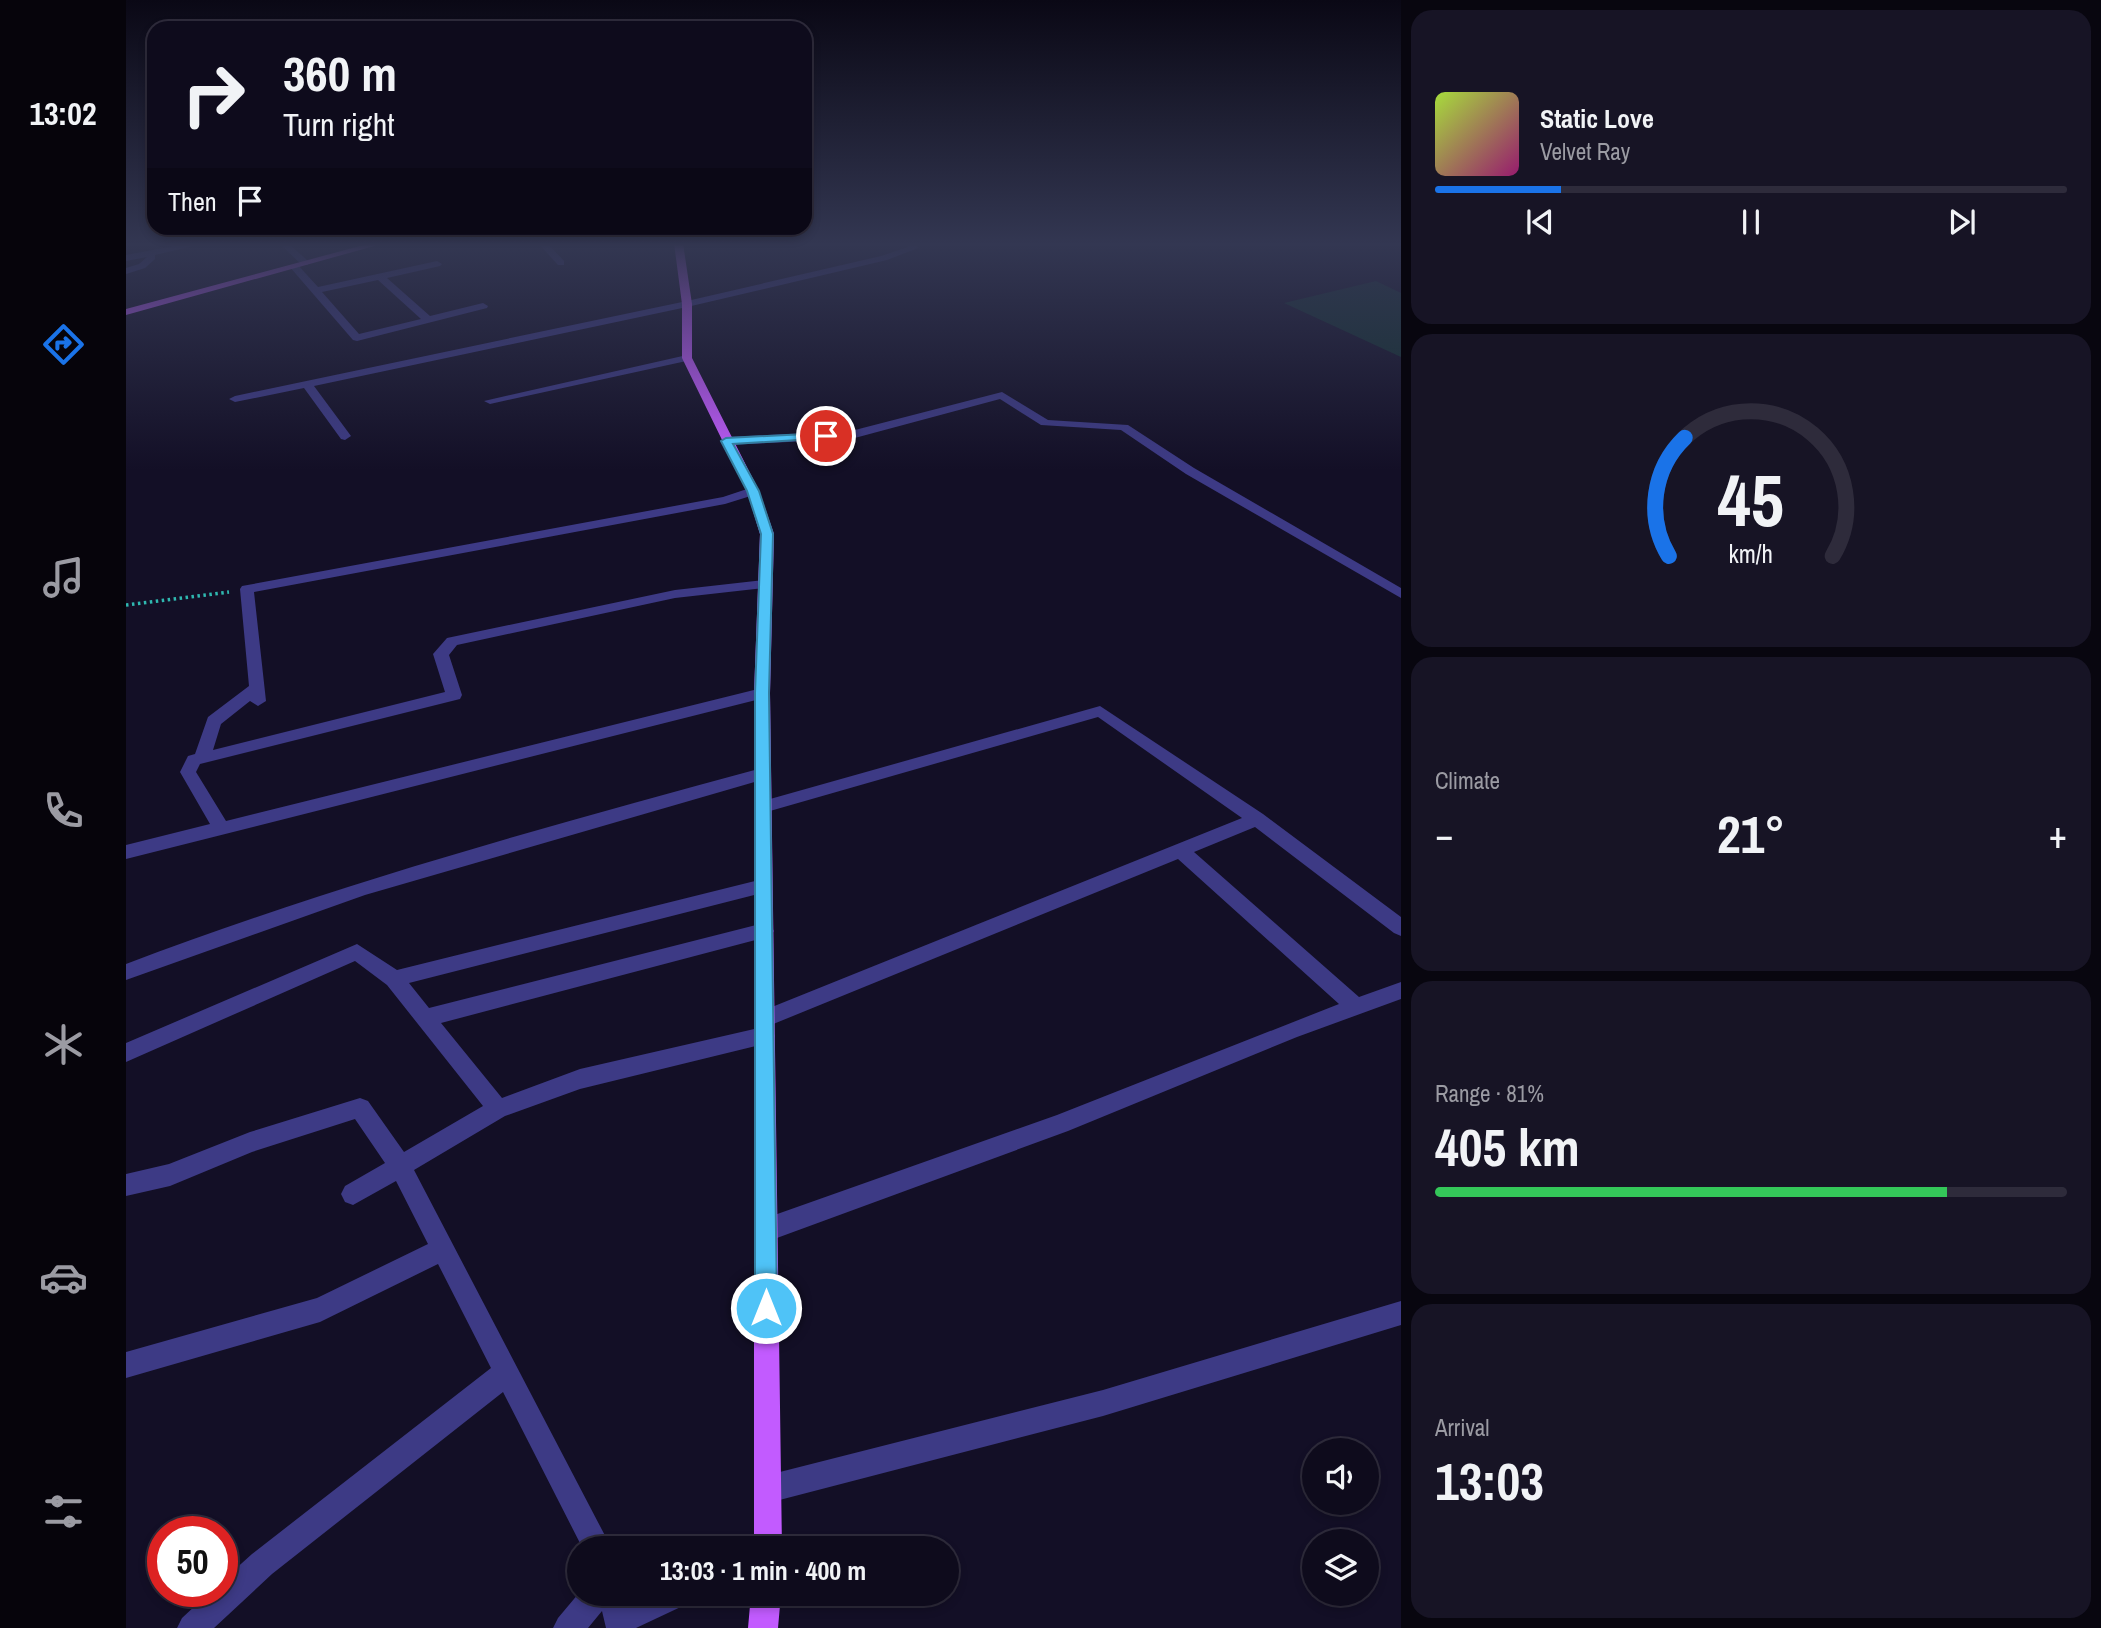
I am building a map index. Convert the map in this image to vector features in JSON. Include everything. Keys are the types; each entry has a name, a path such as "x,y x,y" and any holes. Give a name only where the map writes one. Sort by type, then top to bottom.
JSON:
{"main road":[{"path":"687,319 687,358 753,491 767,534 762,774 768,1536"},
{"path":"763,1628 764,1606"}],"street":[{"path":"340,319 357,338 432,319"},
{"path":"235,399 616,319"},
{"path":"490,401 687,358"},
{"path":"307,384 345,436"},
{"path":"726,441 851,435 1002,395 1045,423 1124,426 1190,471 1401,594"},
{"path":"202,757 214,722 257,694 247,589 725,500 753,491"},
{"path":"221,828 188,772 194,760 454,695 441,654 452,641 675,594 765,584"},
{"path":"126,852 762,693"},
{"path":"763,807 1100,711 1256,819 1401,928"},
{"path":"126,972 200,943 496,847 762,774"},
{"path":"353,1194 498,1109 580,1079 764,1027 1256,819"},
{"path":"1181,850 1356,1007"},
{"path":"394,979 763,886"},
{"path":"425,1018 764,931"},
{"path":"126,1053 357,952 394,979 498,1109"},
{"path":"766,1230 1060,1124 1401,990"},
{"path":"126,1185 170,1175 250,1142 360,1108 400,1166 591,1536"},
{"path":"126,1365 320,1310 443,1249"},
{"path":"768,1489 1103,1403 1401,1313"},
{"path":"192,1628 262,1564 507,1372"},
{"path":"568,1628 587,1606"},
{"path":"616,1606 618,1621 651,1606"}],"path":[{"path":"126,605 247,589"}],"green space":[{"path":"1319,319 1401,319 1401,357"}],"route":[{"path":"766,1308 762,693 767,534 753,491 726,441 826,436"}]}
